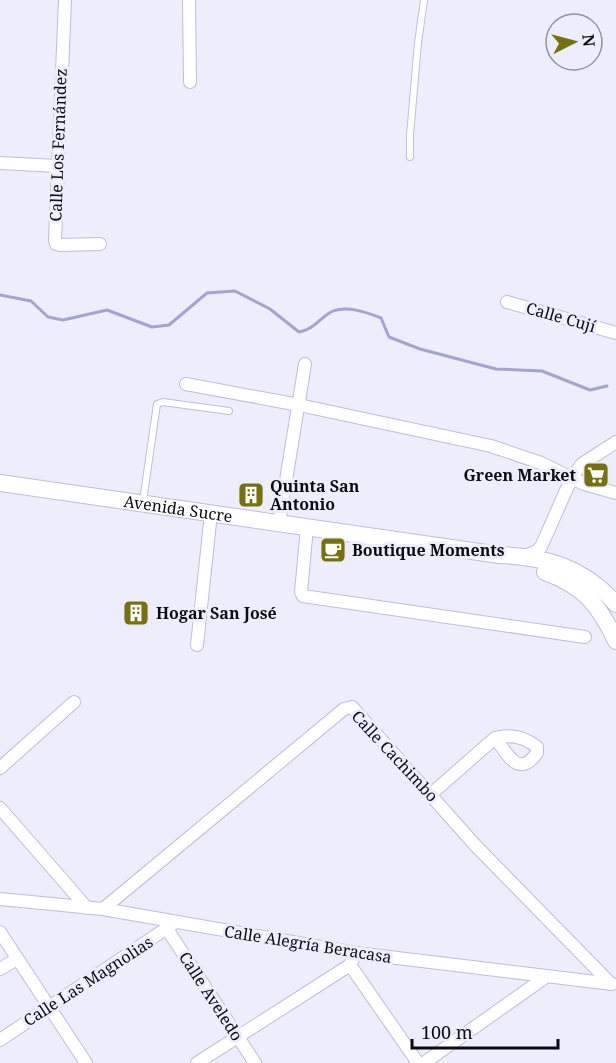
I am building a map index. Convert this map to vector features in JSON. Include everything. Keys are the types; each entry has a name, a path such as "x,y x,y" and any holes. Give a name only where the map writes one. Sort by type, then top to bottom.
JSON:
{"main road":[{"name":"Avenida Sucre","path":"0,483 500,555 524,556 549,561 573,570 598,585 616,604"},
{"name":"Avenida Sucre","path":"500,555 564,579 578,587 590,597 604,616 616,641"}],"street":[{"name":"Calle Los Fernández","path":"65,0 57,166 56,244 100,244"},
{"path":"189,0 190,82"},
{"path":"0,163 57,166"},
{"name":"Calle Cují","path":"507,302 616,333"},
{"path":"279,523 305,364"},
{"path":"186,384 299,405 491,446 541,463 584,484 616,493"},
{"path":"524,556 541,547 572,477 582,464 616,442"},
{"path":"197,645 211,513"},
{"path":"553,520 550,553 558,562 573,570"},
{"path":"307,527 301,592 303,596 585,637"},
{"path":"0,768 74,702"},
{"name":"Calle Cachimbo","path":"103,909 348,707 352,707 475,845 613,984"},
{"path":"430,795 495,738"},
{"path":"0,808 87,908"},
{"name":"Calle Alegría Beracasa","path":"0,899 103,909 172,926 353,959 613,984"},
{"name":"Calle Las Magnolias","path":"0,1040 172,926"},
{"name":"Calle Aveledo","path":"172,926 237,1037 255,1063"},
{"path":"0,932 86,1063"},
{"path":"0,969 17,959"},
{"path":"197,1063 353,959 418,1063"},
{"path":"424,1063 547,976"}],"lane":[{"path":"410,157 417,54 424,0"},
{"path":"143,503 157,405 163,402 229,411"}],"waterway":[{"path":"0,295 31,301 48,317 63,320 107,310 152,327 169,325 207,293 235,291 270,309 299,332 312,327 331,312 343,309 356,310 381,318 389,337 420,349 496,369 542,371 590,390 607,386"}],"place":[{"name":"Green Market","path":"596,475"},
{"name":"Quinta San Antonio","path":"251,495"},
{"name":"Boutique Moments","path":"333,550"},
{"name":"Hogar San José","path":"136,613"}]}
